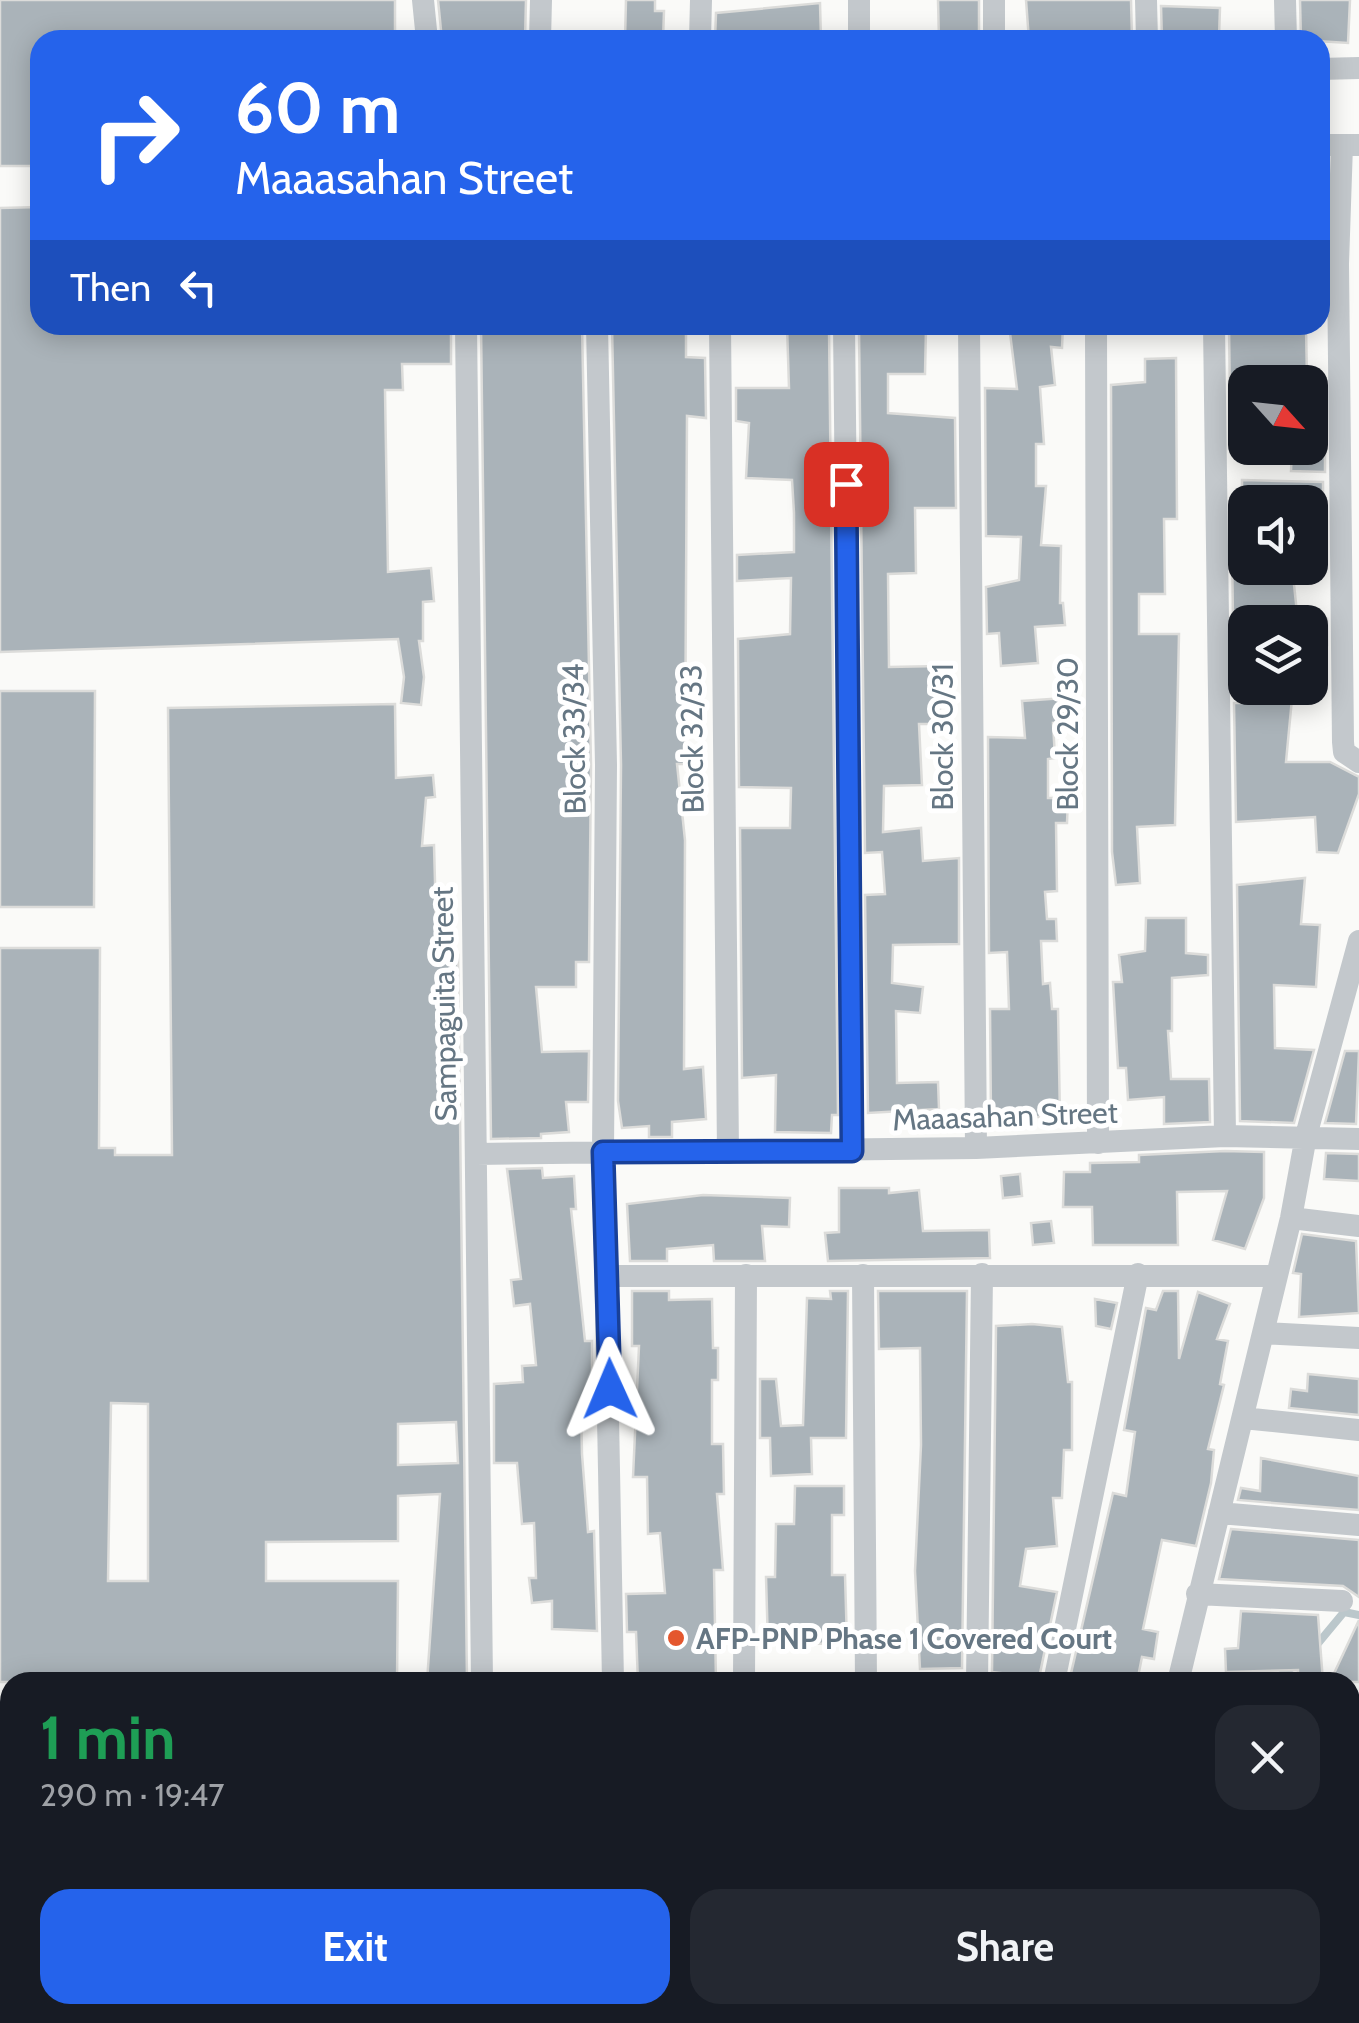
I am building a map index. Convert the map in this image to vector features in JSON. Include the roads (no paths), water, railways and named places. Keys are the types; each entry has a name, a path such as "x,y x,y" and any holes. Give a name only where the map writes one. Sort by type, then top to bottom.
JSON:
{"street":[{"path":"423,0 426,30"},
{"path":"540,30 541,0"},
{"path":"700,30 701,0"},
{"path":"858,0 858,30"},
{"path":"994,0 994,30"},
{"path":"1146,0 1147,30"},
{"path":"1285,0 1286,30"},
{"path":"1330,68 1359,68"},
{"path":"1340,145 1349,264 1342,742 1344,752 1359,762"},
{"name":"Sampaguita Street","path":"466,335 482,1672"},
{"name":"Block 33/34","path":"598,335 606,765 603,1152"},
{"name":"Block 32/33","path":"720,335 728,1153"},
{"path":"844,335 852,1151"},
{"name":"Block 30/31","path":"969,335 976,1148"},
{"name":"Block 29/30","path":"1096,335 1098,1144"},
{"path":"1214,335 1224,1136"},
{"path":"1180,1672 1291,1218 1306,1136 1359,941"},
{"name":"Maaasahan Street","path":"476,1154 852,1151 1224,1136 1359,1139"},
{"path":"603,1152 612,1672"},
{"path":"1291,1218 1359,1226"},
{"path":"863,1274 866,1672"},
{"path":"977,1672 982,1274"},
{"path":"1056,1672 1138,1274"},
{"path":"744,1672 746,1275"},
{"path":"608,1276 1275,1276"},
{"path":"1263,1333 1359,1338"},
{"path":"1242,1418 1359,1430"},
{"path":"1219,1513 1359,1525"},
{"path":"1197,1594 1342,1601"}],"waterway":[{"path":"1315,1647 1344,1612 1359,1615"},
{"path":"1285,1672 1294,1666"}],"place":[{"name":"AFP-PNP Phase 1 Covered Court","path":"676,1638"}]}
